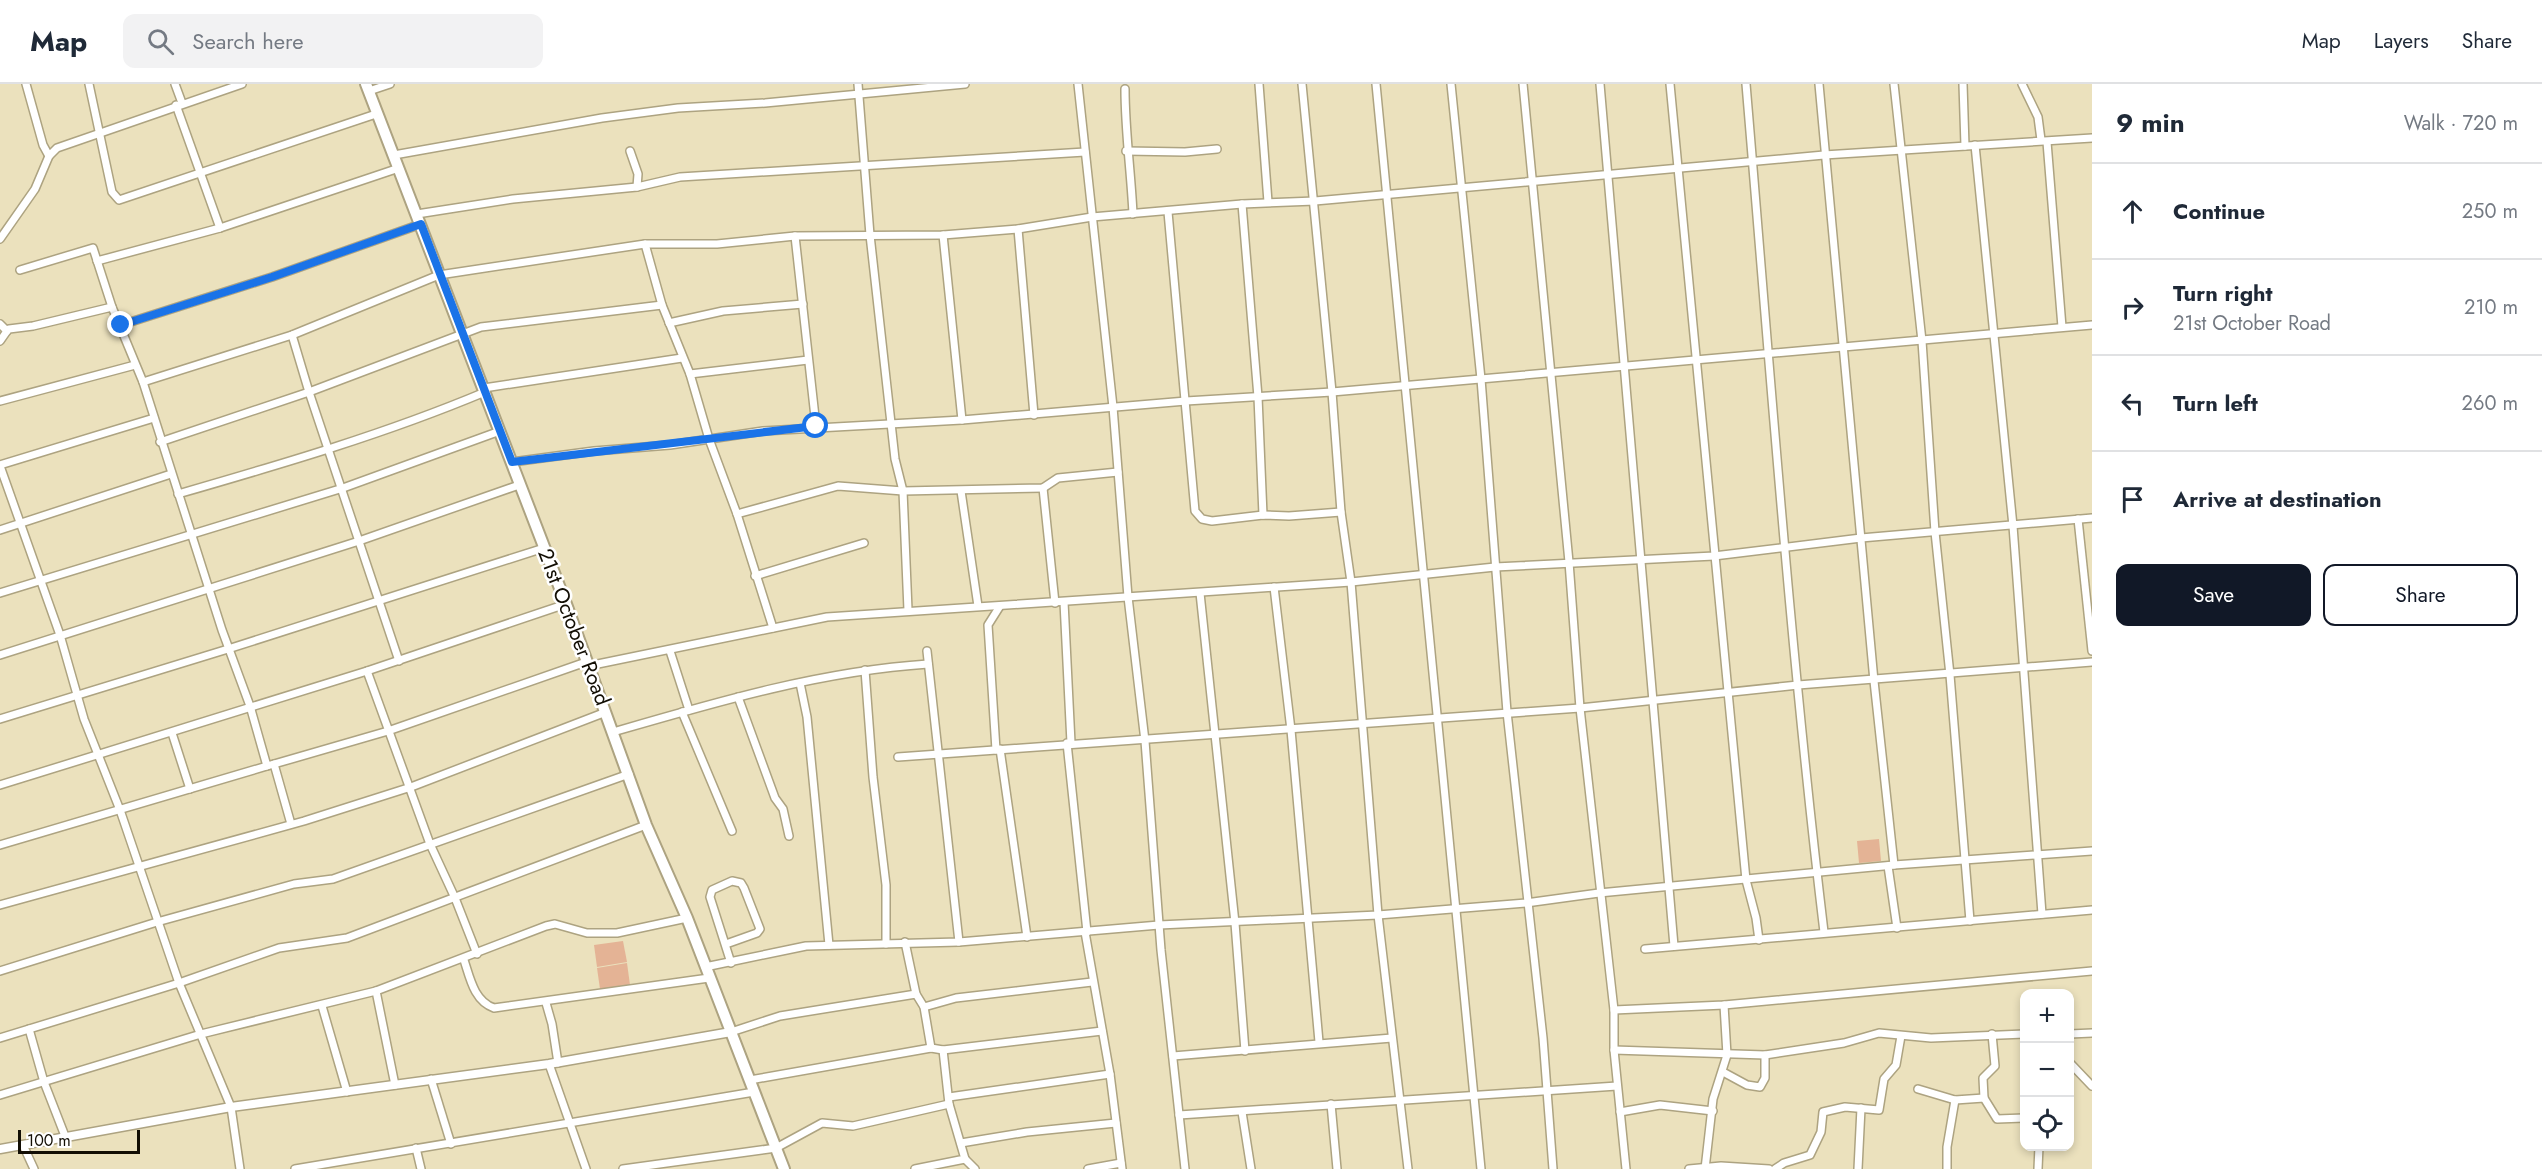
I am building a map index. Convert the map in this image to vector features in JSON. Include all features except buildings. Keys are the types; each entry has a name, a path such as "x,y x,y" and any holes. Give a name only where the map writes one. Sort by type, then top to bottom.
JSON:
{"main road":[{"name":"21st October Road","path":"367,88 566,604 646,825 687,918 784,1169"}],"street":[{"path":"26,84 49,156"},
{"path":"89,84 112,192 119,200 376,114"},
{"path":"175,84 179,104 220,228"},
{"path":"0,240 35,189 49,156 57,148 242,84"},
{"path":"367,88 390,84"},
{"path":"858,84 870,235 891,423 903,491 908,610"},
{"path":"394,155 602,118 678,108 745,105 965,84"},
{"path":"1078,84 1113,407 1128,597 1145,741 1159,925 1185,1169"},
{"path":"1259,84 1268,202"},
{"path":"1302,84 1315,201 1341,512 1351,582 1378,915 1398,1100 1408,1169"},
{"path":"1376,84 1454,909 1481,1169"},
{"path":"1451,84 1481,380 1507,712 1526,903 1543,1038 1553,1169"},
{"path":"1523,84 1569,562 1580,708 1614,1011 1614,1050 1626,1169"},
{"path":"1600,84 1674,946"},
{"path":"1670,84 1746,880 1759,940"},
{"path":"1746,84 1770,352 1784,548 1824,932"},
{"path":"1819,84 1897,928"},
{"path":"1894,84 1922,341 1935,532 1950,675 1970,921"},
{"path":"1963,84 1965,146"},
{"path":"2022,84 2038,117 2044,141 2062,327"},
{"path":"1125,89 1126,151 1131,172 1133,214"},
{"path":"143,382 292,335 439,275 645,244 717,244 795,236 943,235 1242,204 1315,201 1461,186 1901,149 2092,138"},
{"path":"1975,145 2013,526 2042,914"},
{"path":"1126,151 1185,152 1217,149"},
{"path":"630,151 638,174 637,187"},
{"path":"121,325 272,277 419,219 513,199 637,187 680,177 1085,152"},
{"path":"96,261 220,228 399,168"},
{"path":"1242,204 1258,397 1263,515"},
{"path":"1168,212 1195,511 1202,519 1212,521 1263,515 1289,516 1341,512"},
{"path":"1018,229 1034,415"},
{"path":"943,235 962,420"},
{"path":"795,236 816,426"},
{"path":"645,244 662,305 690,374 709,439 737,514 773,628"},
{"path":"20,270 93,248 112,307 143,382 160,442 228,649 291,824"},
{"path":"669,323 723,311 803,304"},
{"path":"160,442 309,392 480,327 605,314 662,305"},
{"path":"0,341 9,329 33,326 112,307"},
{"path":"0,324 7,332"},
{"path":"512,462 709,439 763,430 962,420 1186,401 1332,392 2092,325"},
{"path":"292,335 328,451 343,488 399,661"},
{"path":"178,494 328,451 434,414 484,390 682,358"},
{"path":"690,374 808,360"},
{"path":"0,401 135,364"},
{"path":"154,418 0,465 60,635 97,754 120,810 157,922 179,983 231,1107 240,1169"},
{"path":"0,593 343,488 500,431"},
{"path":"737,514 838,486 903,491 1043,488 1058,478 1118,472"},
{"path":"0,530 171,474"},
{"path":"0,655 359,541 519,485"},
{"path":"1043,488 1055,603"},
{"path":"961,491 978,606"},
{"path":"0,845 388,731 587,664 670,651 827,617 1351,582 1495,567 1714,556 1861,538 2092,518"},
{"path":"2078,519 2092,651"},
{"path":"755,576 864,543"},
{"path":"0,719 544,548"},
{"path":"1274,587 1291,729 1306,918 1319,1042"},
{"path":"1200,593 1235,923 1245,1051"},
{"path":"1064,602 1069,743 1086,932 1092,982 1110,1074 1121,1166 1088,1169"},
{"path":"0,785 172,733 250,706 367,672 566,604"},
{"path":"1000,606 988,625 998,750 1027,937"},
{"path":"670,651 685,711 732,831"},
{"path":"927,651 959,942"},
{"path":"898,757 1580,708 1798,685 1874,681 2092,662"},
{"path":"613,732 738,697 801,683 865,670 928,664"},
{"path":"865,670 873,777 886,885 886,944"},
{"path":"367,672 430,844 456,898 477,954"},
{"path":"801,683 807,717 829,945"},
{"path":"738,697 775,798 783,808 789,836"},
{"path":"0,905 291,824 411,787 606,712"},
{"path":"172,733 190,789"},
{"path":"0,971 157,922 294,884 333,879 629,774"},
{"path":"0,1038 179,983 279,948 347,938 646,825"},
{"path":"464,960 474,989 485,1005 494,1008 546,1003 574,995 707,973 731,963 774,951 829,945 959,942 1159,925 1378,915 1526,903 1599,893 1891,866 2092,851"},
{"path":"726,944 757,933 760,929 744,888 741,883 732,881 712,890 710,897 731,963"},
{"path":"1645,949 2092,910"},
{"path":"0,1095 201,1034 376,991 464,960 555,924 587,933 617,933 687,918"},
{"path":"905,942 916,994 924,1007 931,1048"},
{"path":"1614,1011 1724,1005 2092,971"},
{"path":"924,1007 956,998 1092,982"},
{"path":"376,991 395,1085"},
{"path":"0,1149 231,1107 553,1063 730,1032 780,1016 916,994"},
{"path":"546,1003 552,1024 553,1063 568,1122 586,1169"},
{"path":"1705,1168 1717,1081 1723,1072 1727,1055 1724,1005"},
{"path":"322,1006 347,1092"},
{"path":"29,1029 44,1082 65,1137"},
{"path":"750,1080 931,1048 943,1050 1102,1031"},
{"path":"1614,1050 1765,1055 1844,1043 1879,1033 1931,1038 2020,1034"},
{"path":"2074,1034 2092,1033"},
{"path":"1992,1034 1995,1066 1983,1078 1984,1098 1996,1119 2020,1118"},
{"path":"1775,1169 1784,1163 1810,1155 1821,1132 1823,1112 1845,1107 1879,1110 1884,1079 1896,1065 1901,1036"},
{"path":"1173,1056 1245,1051 1319,1042 1392,1038"},
{"path":"943,1050 949,1100 965,1159 975,1169"},
{"path":"1723,1072 1747,1085 1760,1088 1765,1078 1765,1055"},
{"path":"2074,1070 2092,1086"},
{"path":"623,1169 776,1148 796,1140 822,1123 853,1126 949,1100 1110,1074"},
{"path":"431,1079 451,1144"},
{"path":"1179,1115 1617,1086"},
{"path":"1918,1089 1955,1100 1984,1098"},
{"path":"295,1169 754,1092"},
{"path":"1947,1169 1947,1147 1955,1100"},
{"path":"1332,1104 1337,1169"},
{"path":"1620,1112 1660,1105 1713,1111"},
{"path":"1858,1169 1861,1108"},
{"path":"1242,1112 1251,1169"},
{"path":"961,1143 1027,1132 1116,1123"},
{"path":"23,1145 34,1169"},
{"path":"416,1148 421,1169"},
{"path":"2038,1169 2039,1151"},
{"path":"915,1169 965,1159"},
{"path":"1689,1169 1769,1169"}],"shaded area":[{"path":"1879,839 1881,861 1859,863 1857,841"},
{"path":"623,941 627,962 597,967 594,945"},
{"path":"627,963 630,985 600,989 597,968"}],"route":[{"path":"121,325 272,277 421,224 512,462 594,451 670,445 763,430 816,426"}]}
